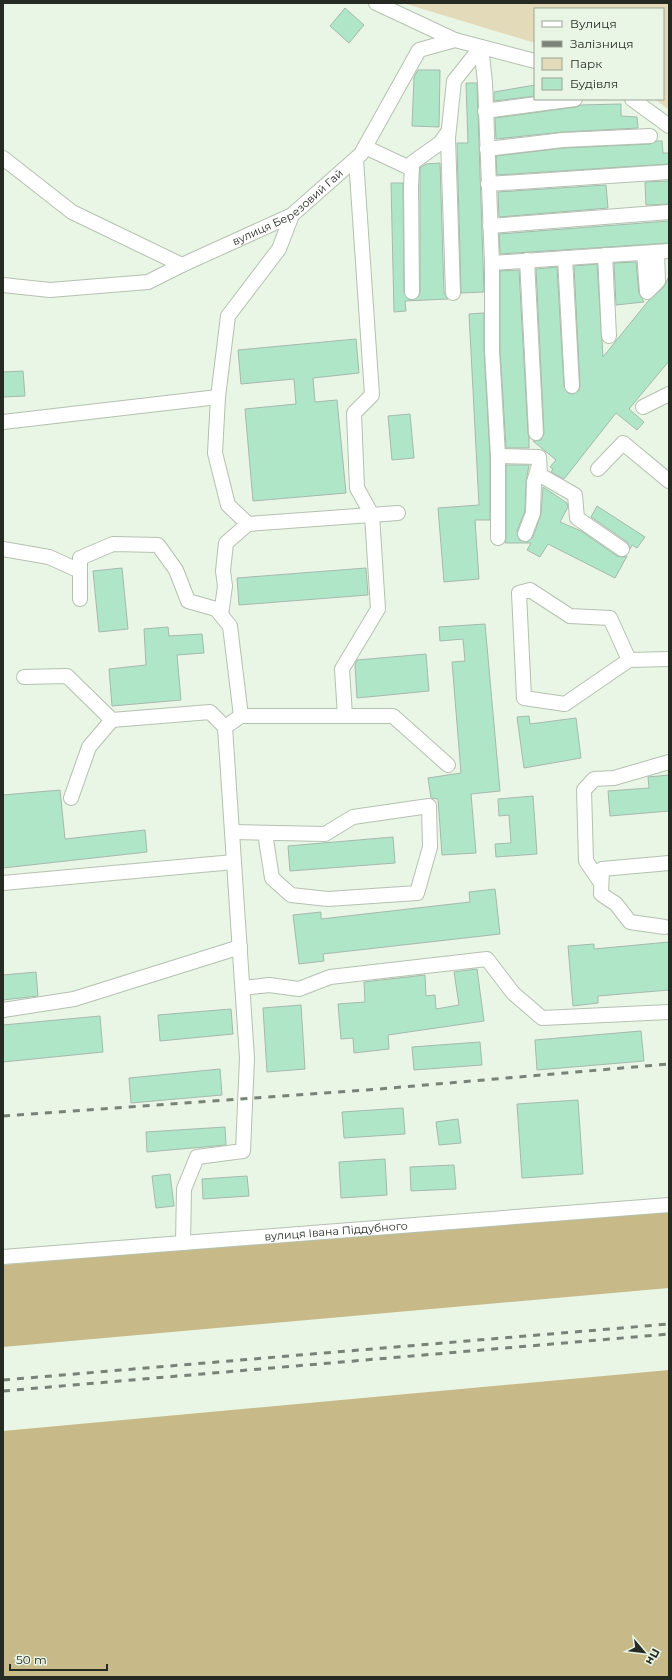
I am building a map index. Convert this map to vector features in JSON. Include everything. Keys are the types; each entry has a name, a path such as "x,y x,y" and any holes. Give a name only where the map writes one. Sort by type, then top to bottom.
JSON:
{"street":[{"path":"376,3 455,40"},
{"name":"вулиця Березовий Гай","path":"3,285 50,290 148,282 292,215 362,154 419,50 455,40 534,61"},
{"path":"481,46 492,263 492,350 498,456 498,538"},
{"path":"453,293 448,132 454,81 481,46"},
{"path":"485,110 567,100"},
{"path":"633,100 669,126"},
{"path":"412,292 412,163 440,143 448,132"},
{"path":"487,149 563,140 650,136"},
{"path":"365,147 412,169"},
{"path":"3,158 72,212 182,265"},
{"path":"345,716 342,669 378,609 372,515 357,488 354,413 372,395 356,159"},
{"path":"488,184 669,172"},
{"path":"490,226 669,212"},
{"path":"248,524 228,505 215,452 218,397 228,316 279,249 292,215"},
{"path":"492,263 657,252"},
{"path":"605,255 609,336"},
{"path":"565,258 572,386"},
{"path":"527,260 536,433"},
{"path":"643,407 669,394"},
{"path":"3,422 218,397"},
{"path":"598,469 623,443 669,481"},
{"path":"498,456 539,457 540,475 575,495 577,518 622,549"},
{"path":"525,534 533,513 534,482 540,462"},
{"path":"221,615 225,586 222,571 226,543 248,524 398,513"},
{"path":"80,599 80,558 113,544 158,545 176,570 188,601 216,609 230,626 241,716"},
{"path":"3,549 49,557 80,572"},
{"path":"629,660 610,618 570,616 530,590 519,593 524,698 565,704 629,660 669,659"},
{"path":"24,677 67,676 112,720"},
{"path":"70,798 89,747 112,720 210,712 225,727 247,1058 243,1151 197,1157 184,1189 183,1243"},
{"path":"225,727 241,716 393,716 448,765"},
{"path":"600,883 586,861 584,790 594,778 614,778 669,762"},
{"path":"232,832 325,834 353,817 429,806 430,847 417,893 328,899 291,895 272,878 265,833"},
{"path":"3,884 234,862"},
{"path":"665,927 630,922 616,904 601,894 600,883 602,869 669,863"},
{"path":"3,1010 74,999 240,947"},
{"path":"243,988 269,985 298,989 330,977 487,959 513,993 542,1018 669,1012"},
{"name":"вулиця Івана Піддубного","path":"3,1257 669,1205"}],"green space":[{"path":"403,3 669,3 669,110 656,100 664,100 664,8 534,8 534,43"}],"shaded area":[{"path":"669,1208 669,1288 3,1347 3,1265"},
{"path":"669,1370 669,1677 3,1677 3,1431"}],"building":[{"path":"345,8 364,25 349,43 330,26"},
{"path":"418,70 440,70 439,127 412,126 414,77"},
{"path":"466,83 477,83 484,292 461,293 457,143 468,143"},
{"path":"534,85 534,96 494,101 494,92"},
{"path":"621,104 621,116 637,117 638,128 562,132 496,139 495,118 576,107 581,105"},
{"path":"656,141 662,141 663,153 669,153 669,164 497,175 496,156 564,148 650,144"},
{"path":"440,163 444,293 448,299 405,301 406,311 394,312 391,183 403,183 404,292 408,299 412,300 419,296 420,292 420,168 426,164"},
{"path":"669,181 669,204 646,205 645,182"},
{"path":"606,185 608,208 499,217 498,192"},
{"path":"669,221 669,243 500,254 499,234"},
{"path":"636,262 639,293 644,302 616,305 614,263"},
{"path":"597,264 603,357 649,300 664,287 669,276 669,361 629,409 644,422 637,430 616,413 564,479 551,472 553,469 550,467 556,460 533,441 541,440 544,433 536,269 557,267 564,386 568,393 573,394 579,390 580,386 574,266"},
{"path":"519,270 529,448 506,448 500,350 500,271"},
{"path":"484,313 484,350 490,456 490,520 475,520 479,579 444,582 438,508 479,505 469,314"},
{"path":"356,339 359,373 313,378 315,402 337,400 346,493 253,501 245,409 296,404 294,379 241,384 238,350"},
{"path":"23,371 25,396 3,397 3,372"},
{"path":"410,414 414,458 392,460 388,416"},
{"path":"506,465 529,465 526,482 525,511 517,531 519,540 527,542 533,537 541,514 543,487 567,503 568,507 560,522 581,531 617,556 627,556 615,578 548,544 540,557 527,550 531,543 505,543"},
{"path":"597,506 645,537 637,548 632,545 630,549 627,542 591,517"},
{"path":"122,568 128,629 99,632 93,571"},
{"path":"366,568 368,595 239,605 237,578"},
{"path":"485,624 500,791 471,794 476,853 442,855 438,799 431,798 428,778 461,773 452,662 465,661 463,639 440,641 439,627"},
{"path":"168,627 169,636 202,634 204,653 177,655 181,700 112,706 109,669 146,665 144,629"},
{"path":"426,654 429,691 357,698 355,665 357,660"},
{"path":"529,716 530,724 576,718 581,758 524,768 517,717"},
{"path":"669,775 669,811 610,816 608,791 649,788 648,777"},
{"path":"60,790 65,839 145,830 147,852 3,868 3,795"},
{"path":"533,796 537,854 496,857 495,844 511,843 509,815 499,816 498,799"},
{"path":"393,837 395,863 290,871 288,846"},
{"path":"495,889 500,934 323,954 324,961 299,964 293,915 321,912 321,919 470,902 469,892"},
{"path":"669,942 669,990 598,996 598,1003 573,1006 568,946 594,944 594,949"},
{"path":"477,969 484,1021 388,1035 389,1049 354,1053 353,1038 341,1039 338,1004 365,1002 364,982 425,975 426,996 435,995 436,1009 459,1005 454,972"},
{"path":"36,972 38,996 3,1000 3,975"},
{"path":"301,1005 305,1069 267,1072 263,1008"},
{"path":"231,1009 233,1034 160,1041 158,1015"},
{"path":"100,1016 103,1052 3,1062 3,1025"},
{"path":"641,1031 644,1061 537,1070 535,1040"},
{"path":"480,1042 482,1065 414,1070 412,1047"},
{"path":"220,1069 222,1095 131,1103 129,1078"},
{"path":"578,1100 583,1174 522,1178 517,1104"},
{"path":"403,1108 405,1134 344,1138 342,1112"},
{"path":"458,1119 461,1143 439,1145 436,1122"},
{"path":"225,1127 226,1145 147,1152 146,1132"},
{"path":"385,1159 387,1195 341,1198 339,1162"},
{"path":"454,1165 456,1189 411,1191 410,1167"},
{"path":"170,1174 174,1206 156,1208 152,1176"},
{"path":"247,1176 249,1196 203,1199 202,1179"}],"railway":[{"path":"3,1116 379,1089 669,1064"},
{"path":"3,1380 669,1324"},
{"path":"3,1391 669,1334"}]}
